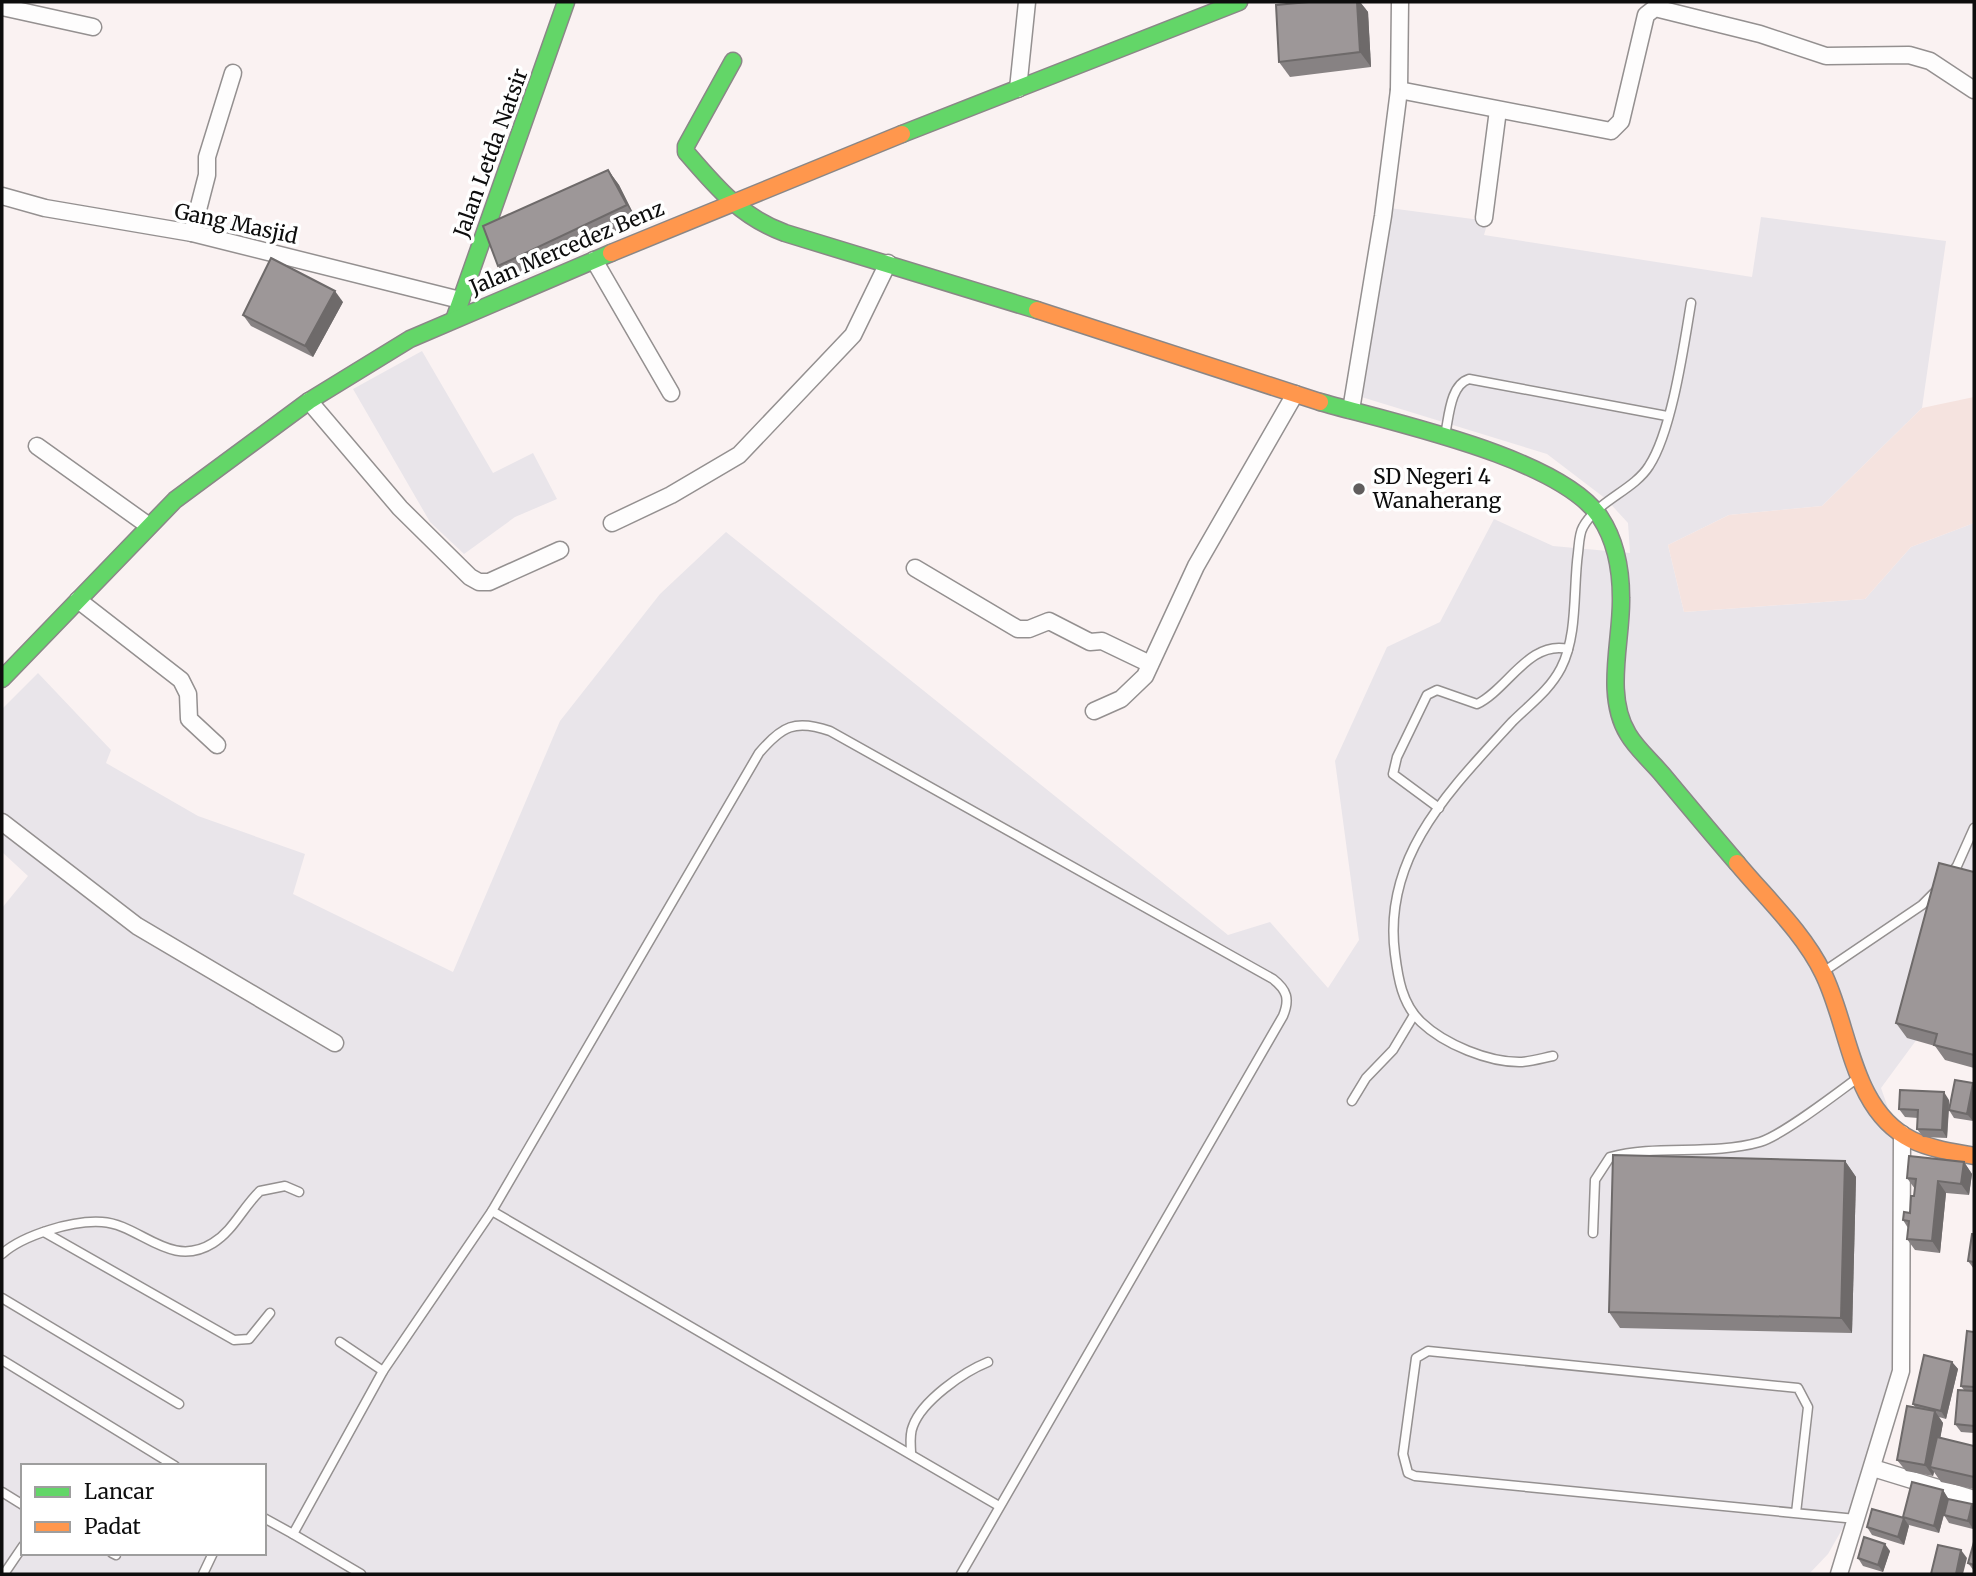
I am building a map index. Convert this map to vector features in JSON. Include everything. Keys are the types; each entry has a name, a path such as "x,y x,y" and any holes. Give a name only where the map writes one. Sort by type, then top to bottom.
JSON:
{"street":[{"name":"Jalan Letda Natsir","path":"455,317 566,2"},
{"path":"1018,89 1027,2"},
{"name":"Jalan Mercedez Benz","path":"2,679 175,500 309,401 382,354 455,317 729,202 1239,2"},
{"path":"1351,410 1383,216 1399,90 1400,2"},
{"path":"2,7 93,27"},
{"path":"1399,90 1606,131 1616,129 1621,121 1646,15 1655,8 1760,34 1826,56 1909,55 1930,61 1974,90"},
{"path":"733,61 685,149 688,156 729,202 762,225 801,240 888,263 1167,350 1295,394 1444,437 1542,474 1560,483 1598,513 1620,557 1616,687 1620,714 1628,733 1750,877 1823,972 1859,1077 1876,1106 1902,1134 1931,1146 1974,1156"},
{"path":"192,233 207,175 207,157 233,73"},
{"path":"1484,218 1498,110"},
{"name":"Gang Masjid","path":"2,196 58,210 192,233 460,300"},
{"path":"594,260 671,393"},
{"path":"612,523 692,483 738,455 853,335 888,263"},
{"path":"1094,711 1108,707 1140,683 1196,566 1295,394"},
{"path":"309,401 400,508 470,577 479,582 489,582 560,550"},
{"path":"37,446 149,526"},
{"path":"915,568 1018,629 1029,629 1049,621 1090,642 1102,641 1150,664"},
{"path":"78,600 181,680 188,694 189,719 216,745"},
{"path":"2,822 137,926 335,1043"},
{"path":"1839,1574 1901,1371 1902,1134"},
{"path":"1873,1468 1974,1499"}],"lane":[{"path":"1553,1056 1522,1062 1496,1059 1444,1039 1414,1015 1398,978 1392,929 1393,904 1406,860 1439,808 1514,721 1543,695 1557,676 1568,649 1581,535 1584,527 1598,513 1648,468 1667,416 1681,365 1691,303"},
{"path":"1444,437 1456,389 1461,381 1469,379 1667,416"},
{"path":"1439,808 1393,774 1397,757 1427,695 1437,690 1477,704 1540,653 1556,648 1568,649"},
{"path":"293,1534 383,1371 492,1211 759,753 782,729 810,724 830,731 1273,979 1284,988 1287,997 1283,1016 961,1574"},
{"path":"1823,972 1922,905 1957,866 1974,828"},
{"path":"1352,1101 1366,1078 1393,1050 1414,1015"},
{"path":"1593,1233 1595,1180 1610,1157 1626,1153 1689,1153 1762,1142 1859,1077"},
{"path":"2,1254 26,1237 104,1222 163,1248 188,1251 212,1244 228,1230 260,1191 285,1186 299,1192"},
{"path":"492,1211 999,1506"},
{"path":"44,1232 234,1340 249,1339 270,1313"},
{"path":"2,1298 179,1404"},
{"path":"340,1342 383,1371"},
{"path":"1797,1513 1808,1407 1798,1388 1428,1351 1416,1358 1403,1454 1408,1473 1797,1513 1856,1519"},
{"path":"2,1360 173,1464"},
{"path":"911,1454 911,1432 920,1414 956,1379 988,1362"},
{"path":"2,1492 21,1504"},
{"path":"266,1519 361,1574"},
{"path":"4,1574 21,1549"},
{"path":"203,1574 212,1555"}],"shaded area":[{"path":"1389,208 1488,221 1484,235 1752,277 1761,217 1946,241 1922,408 1822,506 1729,515 1668,545 1684,612 1865,599 1911,547 1974,523 1974,1052 1920,1035 1881,1088 1899,1139 1903,1355 1860,1498 1828,1554 1809,1574 2,1574 2,908 28,876 2,852 2,709 38,673 111,750 106,763 198,816 305,854 293,894 453,972 560,721 660,594 726,532 1228,935 1270,922 1328,988 1359,940 1335,761 1387,647 1440,622 1494,519 1553,546 1630,553 1628,523 1606,499 1547,454 1355,395"},
{"path":"422,351 493,473 533,453 557,499 515,517 464,554 430,522 353,389"},
{"path":"1974,397 1974,523 1911,547 1865,599 1684,612 1668,545 1729,515 1822,506 1922,408"}],"building":[{"path":"1357,2 1360,52 1279,62 1276,5"},
{"path":"608,170 627,205 498,266 483,226"},
{"path":"271,258 335,291 305,346 243,315"},
{"path":"1939,863 1974,872 1974,1055 1934,1045 1937,1034 1896,1023"},
{"path":"1955,1080 1973,1083 1967,1114 1949,1110"},
{"path":"1900,1090 1944,1092 1942,1130 1917,1129 1918,1110 1899,1109"},
{"path":"1613,1155 1845,1161 1841,1318 1609,1312"},
{"path":"1909,1156 1964,1162 1961,1184 1938,1181 1932,1241 1907,1239 1909,1221 1903,1220 1904,1212 1910,1213 1916,1179 1907,1178"},
{"path":"1974,1234 1974,1262 1968,1261"},
{"path":"1967,1331 1974,1332 1974,1387 1961,1386"},
{"path":"1924,1355 1952,1362 1941,1411 1913,1404"},
{"path":"1958,1390 1974,1391 1974,1426 1955,1424"},
{"path":"1907,1406 1935,1411 1925,1465 1897,1460"},
{"path":"1937,1437 1974,1446 1974,1477 1930,1467"},
{"path":"1912,1482 1943,1490 1934,1526 1903,1517"},
{"path":"1948,1499 1972,1504 1968,1521 1944,1515"},
{"path":"1872,1509 1904,1518 1898,1537 1867,1527"},
{"path":"1864,1537 1885,1544 1878,1565 1858,1558"},
{"path":"1974,1542 1974,1565 1968,1563"},
{"path":"1938,1545 1961,1550 1956,1574 1931,1574"}],"traffic: fast":[{"path":"455,317 566,2"},
{"path":"902,134 1239,2"},
{"path":"733,61 686,146 686,152 742,210 785,233 1037,310"},
{"path":"2,679 175,500 309,401 410,339 611,253"},
{"path":"1320,402 1429,431 1512,460 1549,477 1579,496 1600,517 1614,546 1620,577 1621,614 1616,685 1621,719 1635,744 1737,863"}],"traffic: slow":[{"path":"611,253 902,134"},
{"path":"1037,310 1320,402"},
{"path":"1737,863 1795,929 1815,958 1832,994 1855,1066 1876,1109 1892,1126 1912,1140 1934,1148 1974,1156"}],"place":[{"name":"SD Negeri 4 Wanaherang","path":"1359,489"}]}
